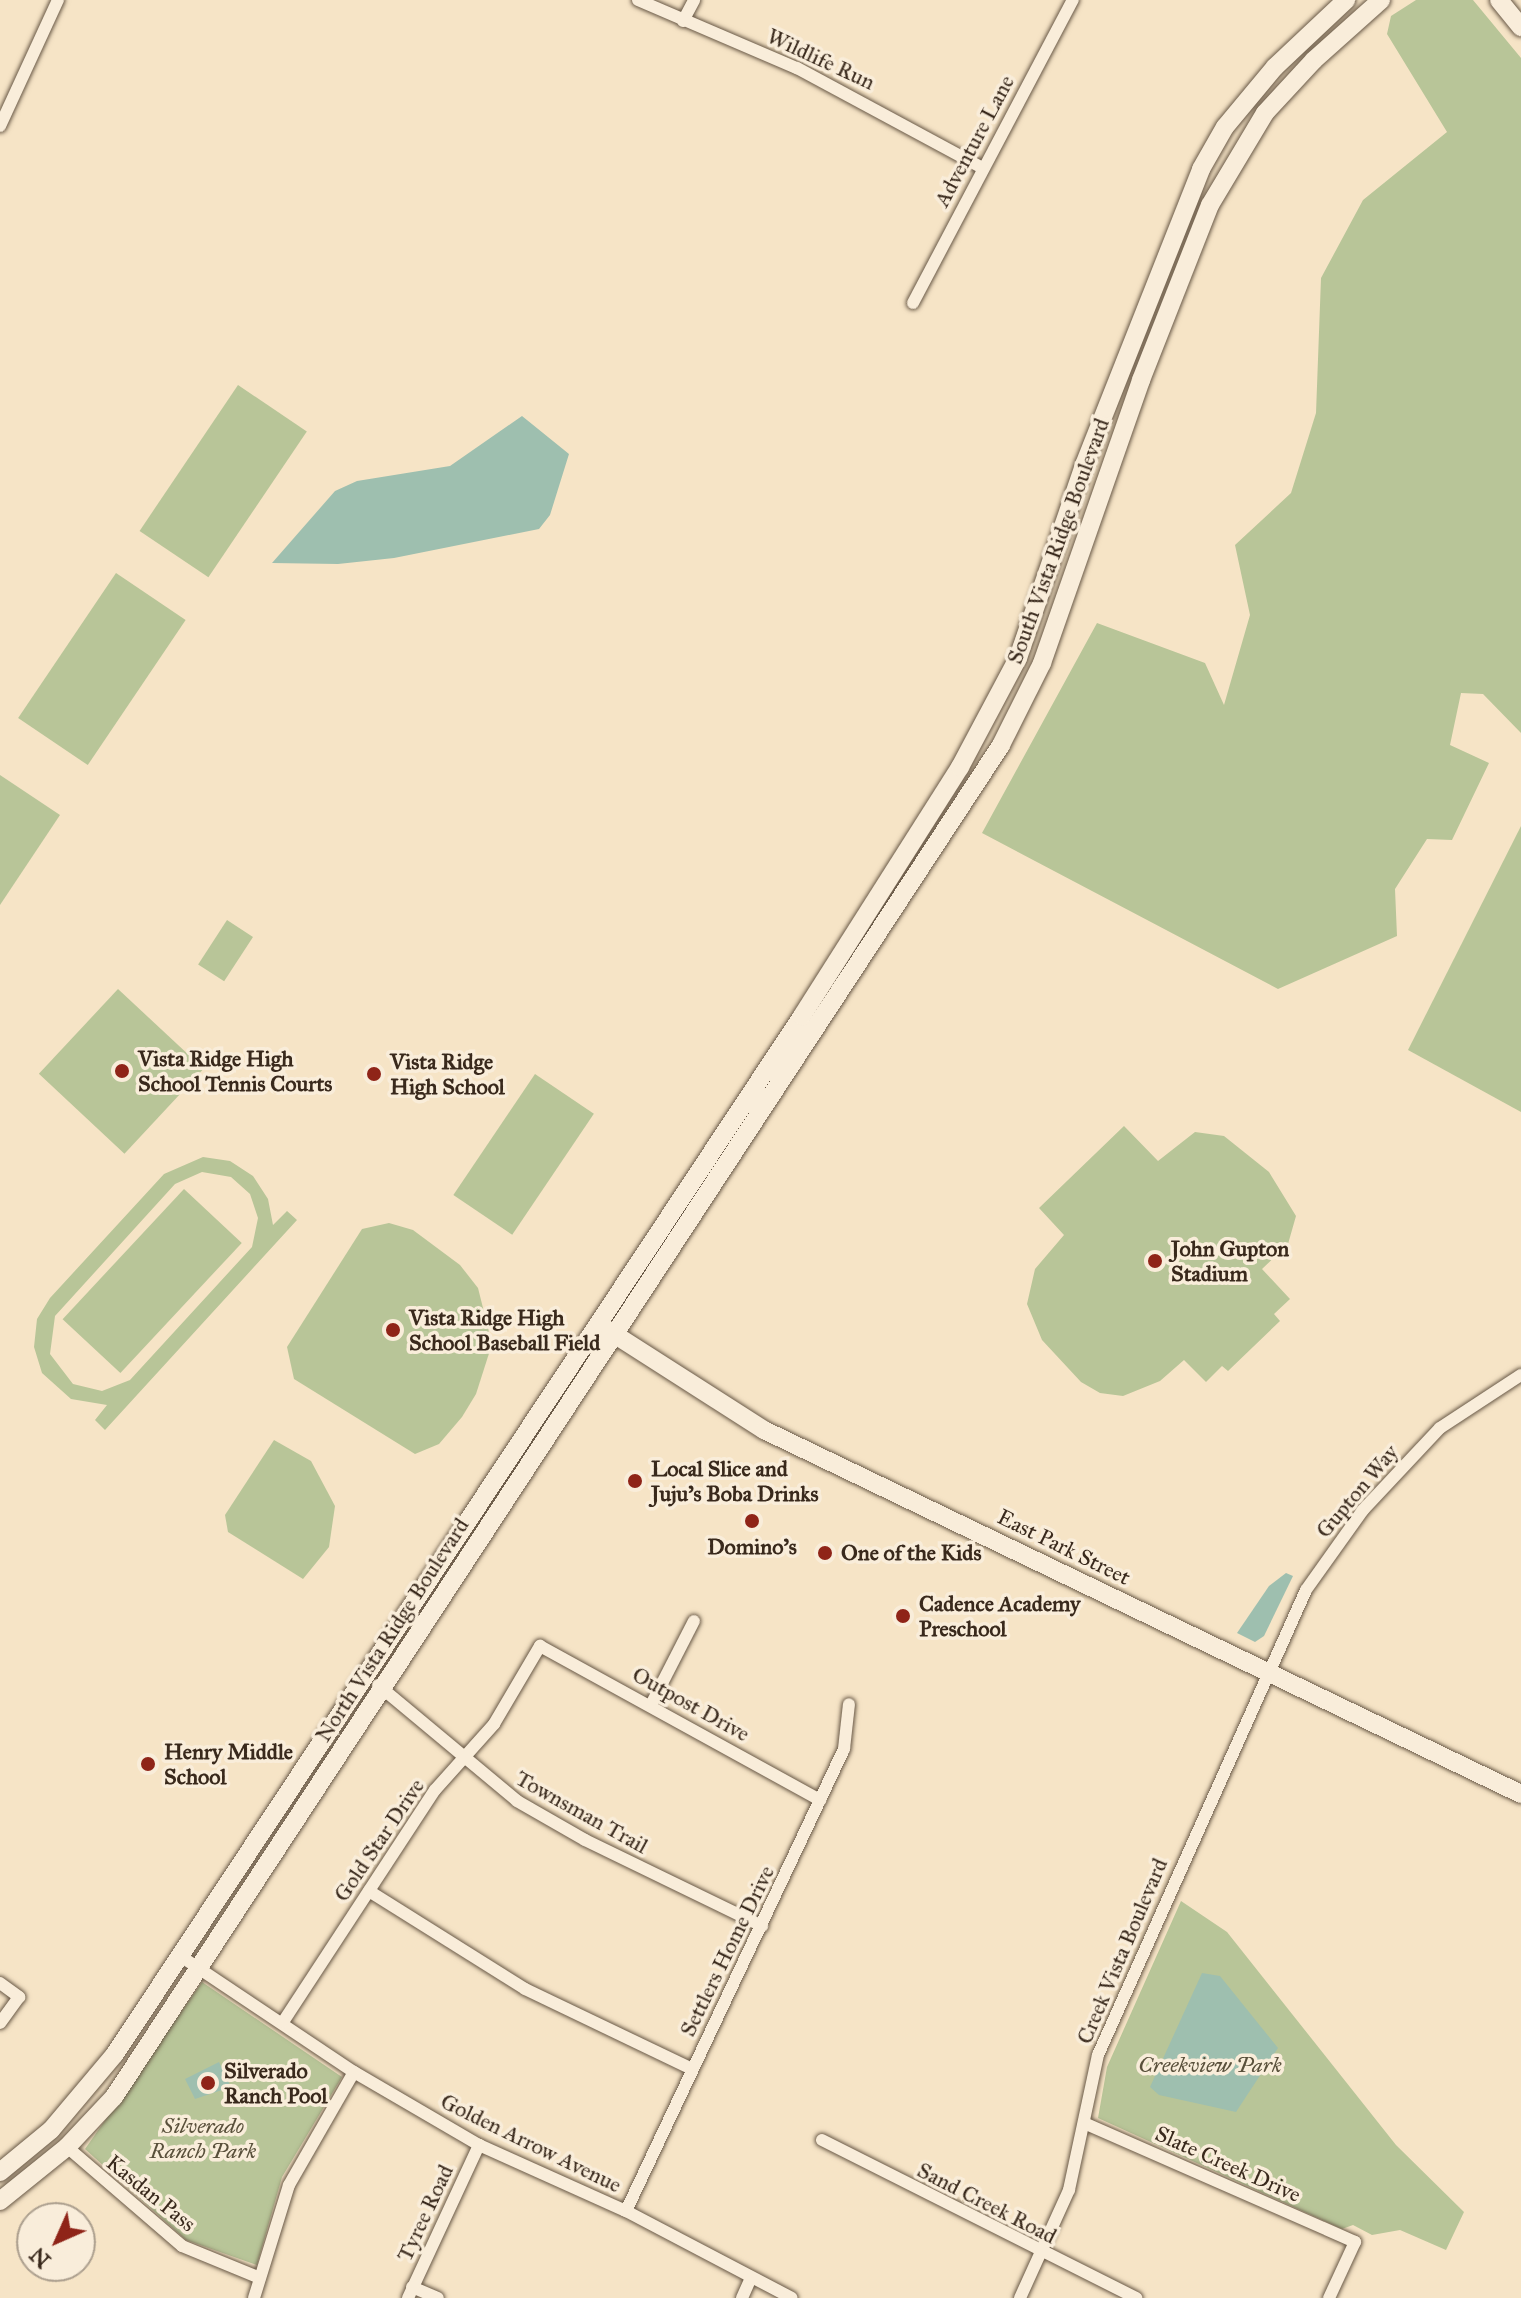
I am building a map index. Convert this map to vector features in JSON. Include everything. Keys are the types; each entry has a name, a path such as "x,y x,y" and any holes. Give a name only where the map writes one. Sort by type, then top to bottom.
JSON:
{"street":[{"path":"0,126 58,0"},
{"name":"Wildlife Run","path":"638,0 809,73 981,167"},
{"path":"683,21 694,0"},
{"name":"Adventure Lane","path":"913,303 981,167 1073,0"},
{"name":"South Vista Ridge Boulevard","path":"744,1102 995,708 1201,169 1225,127 1275,67 1346,0"},
{"name":"South Vista Ridge Boulevard","path":"769,1100 1018,715 1042,663 1182,274 1230,166 1292,82 1381,0"},
{"path":"1499,0 1521,27"},
{"name":"North Vista Ridge Boulevard","path":"0,2201 67,2147 114,2097 769,1100"},
{"name":"North Vista Ridge Boulevard","path":"0,2172 85,2093 182,1957 364,1674 744,1102"},
{"name":"East Park Street","path":"597,1323 764,1430 1521,1794"},
{"name":"Gupton Way","path":"1267,1672 1322,1563 1363,1510 1440,1428 1521,1375"},
{"path":"652,1703 694,1621"},
{"name":"Outpost Drive","path":"540,1646 652,1703 820,1800"},
{"name":"Gold Star Drive","path":"283,2022 435,1790 494,1724 540,1646"},
{"name":"Creek Vista Boulevard","path":"1020,2298 1069,2190 1098,2055 1267,1672"},
{"name":"Townsman Trail","path":"364,1674 502,1791 585,1840 762,1926"},
{"name":"Settlers Home Drive","path":"626,2211 844,1749 849,1704"},
{"path":"369,1891 525,1989 692,2069"},
{"name":"Golden Arrow Avenue","path":"182,1957 354,2072 479,2145 626,2211 792,2298"},
{"path":"0,1983 19,1997 0,2023"},
{"path":"254,2298 294,2175 354,2072"},
{"name":"Slate Creek Drive","path":"1084,2123 1355,2242 1329,2298"},
{"name":"Sand Creek Road","path":"822,2140 1041,2253 1136,2298"},
{"name":"Tyree Road","path":"410,2293 479,2145"},
{"name":"Kasdan Pass","path":"67,2147 182,2246 260,2278"},
{"path":"742,2298 751,2278"},
{"path":"410,2293 438,2298"}],"green space":[{"path":"1416,0 1473,0 1521,58 1521,733 1483,694 1461,693 1450,745 1489,763 1452,840 1427,839 1395,889 1397,936 1278,989 982,833 1097,623 1205,663 1224,705 1250,615 1235,545 1291,493 1316,413 1321,278 1363,200 1447,132 1387,34 1391,16"},
{"path":"238,385 307,431 208,577 140,531"},
{"path":"116,573 186,620 88,765 18,718"},
{"path":"0,775 60,815 0,905"},
{"path":"1521,826 1521,1112 1408,1050"},
{"path":"227,920 253,937 224,981 198,964"},
{"name":"Vista Ridge High School Tennis Courts","path":"118,989 204,1069 124,1154 39,1074"},
{"path":"535,1074 594,1114 512,1235 453,1195"},
{"name":"John Gupton Stadium","path":"1124,1126 1158,1161 1195,1132 1224,1136 1269,1172 1296,1216 1288,1244 1262,1269 1290,1299 1274,1314 1280,1321 1228,1371 1222,1366 1206,1382 1184,1360 1160,1381 1123,1396 1100,1393 1081,1382 1042,1340 1027,1304 1035,1269 1064,1235 1039,1208"},
{"path":"203,1157 230,1161 253,1176 268,1199 273,1225 287,1211 297,1220 105,1430 95,1420 107,1405 71,1399 42,1373 34,1347 37,1319 50,1298 164,1174","holes":["202,1172 231,1177 250,1194 258,1218 252,1247 130,1380 102,1391 73,1384 50,1354 55,1316 175,1184"]},
{"path":"184,1189 242,1243 120,1373 63,1319"},
{"name":"Vista Ridge High School Baseball Field","path":"389,1223 413,1230 460,1265 478,1288 492,1344 476,1394 462,1417 439,1444 415,1454 294,1379 287,1347 362,1229"},
{"path":"274,1440 311,1461 335,1506 329,1547 303,1579 228,1532 225,1515"},
{"name":"Creekview Park","path":"1181,1901 1227,1932 1396,2145 1464,2212 1446,2250 1400,2230 1372,2235 1353,2225 1342,2229 1098,2118 1107,2067"},
{"name":"Silverado Ranch Park","path":"202,1982 342,2077 282,2177 257,2265 186,2240 85,2149"}],"shaded area":[{"path":"522,416 569,454 550,515 539,529 394,558 338,564 272,563 335,491 357,481 450,466"},
{"path":"1286,1573 1293,1576 1264,1636 1255,1642 1237,1633 1269,1586"},
{"path":"1202,1973 1220,1976 1278,2048 1236,2112 1159,2095 1150,2087"},
{"name":"Silverado Ranch Pool","path":"219,2062 231,2087 195,2099 185,2079"}],"place":[{"name":"Vista Ridge High School Tennis Courts","path":"122,1071"},
{"name":"Vista Ridge High School","path":"374,1074"},
{"name":"John Gupton Stadium","path":"1155,1261"},
{"name":"Vista Ridge High School Baseball Field","path":"393,1330"},
{"name":"Local Slice and Juju's Boba Drinks","path":"635,1481"},
{"name":"Domino's","path":"752,1521"},
{"name":"One of the Kids","path":"825,1553"},
{"name":"Cadence Academy Preschool","path":"903,1616"},
{"name":"Henry Middle School","path":"148,1764"},
{"name":"Silverado Ranch Pool","path":"208,2083"}]}
